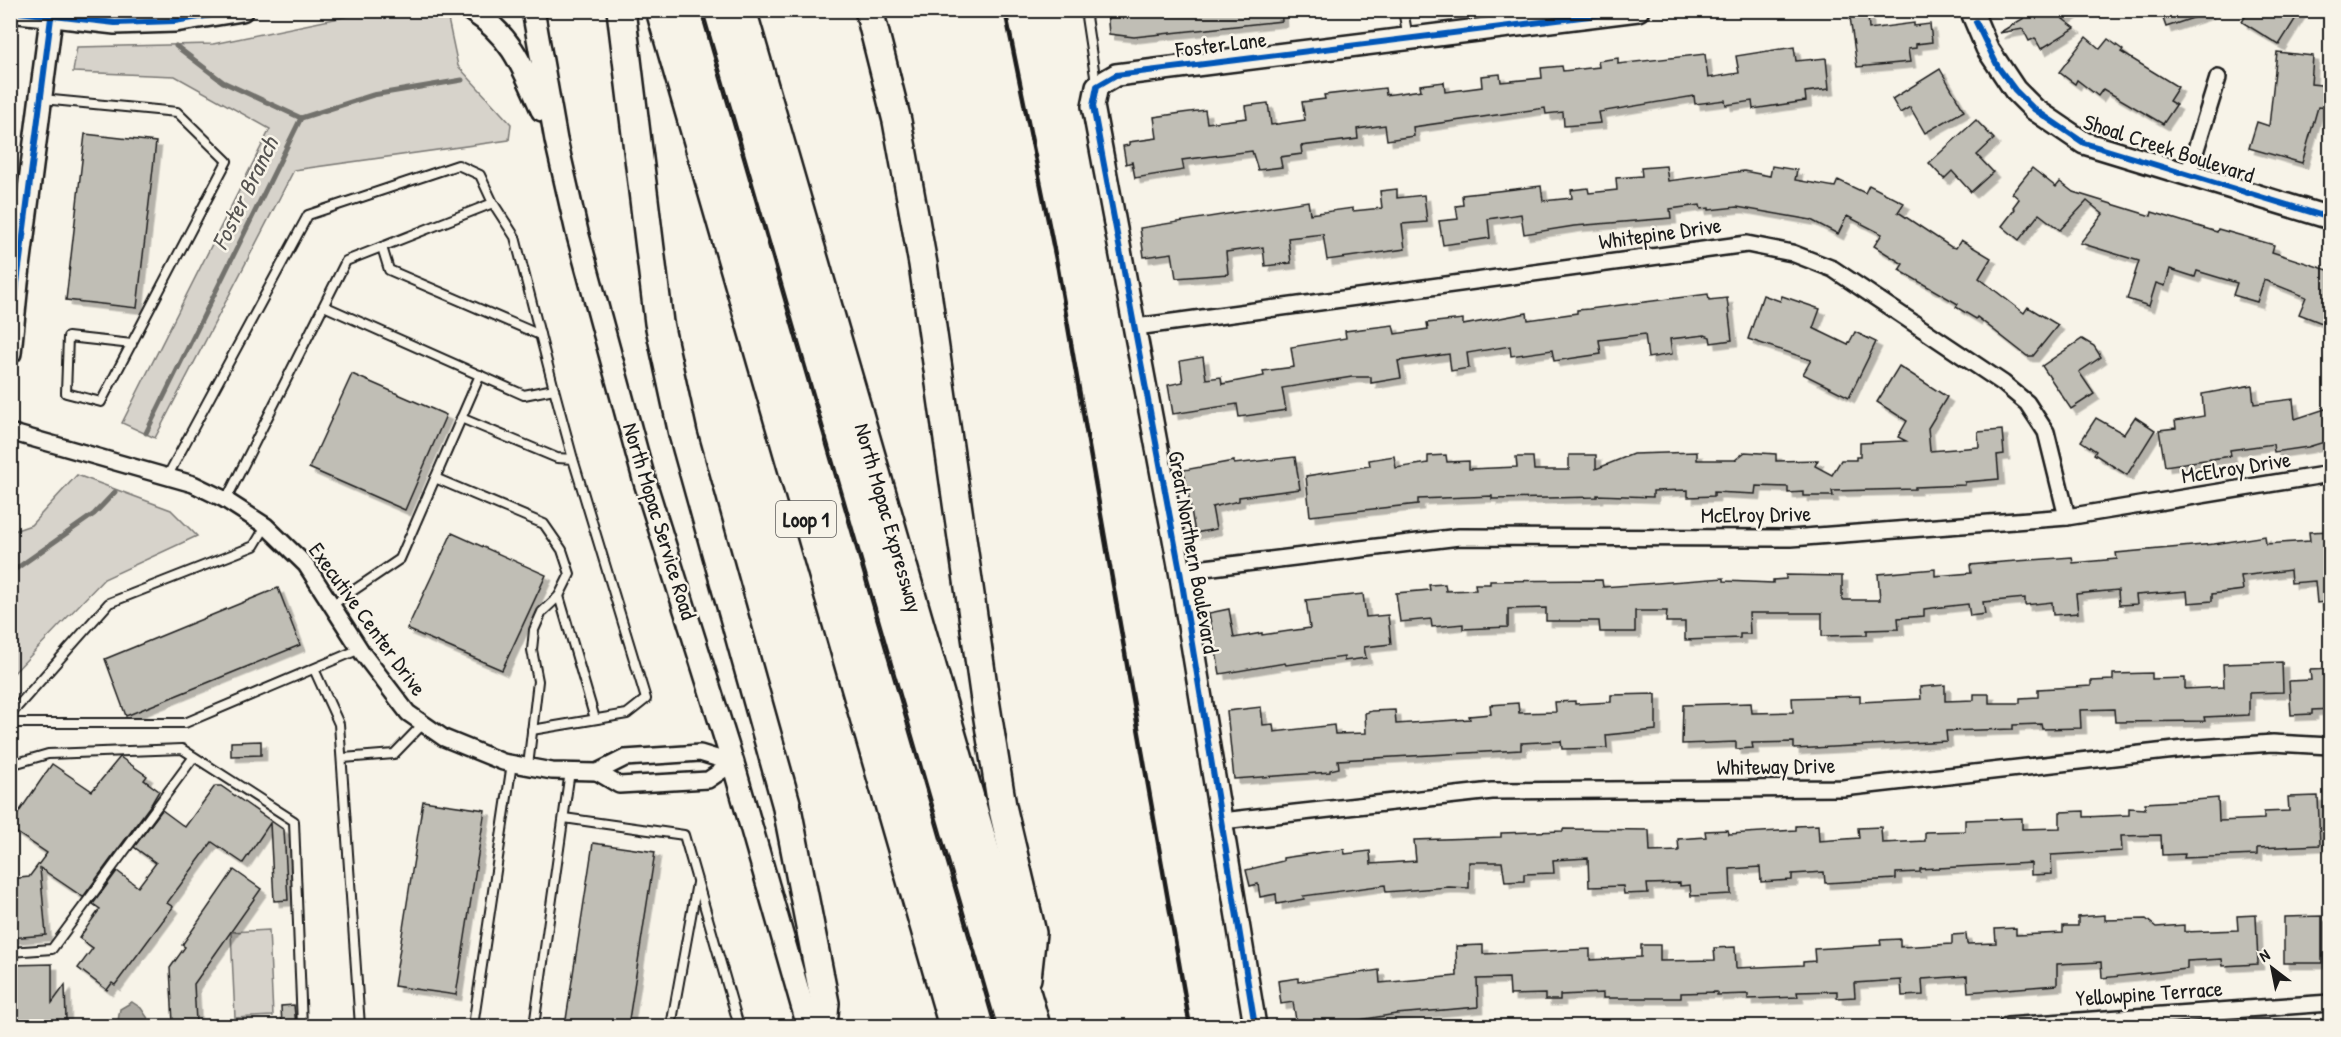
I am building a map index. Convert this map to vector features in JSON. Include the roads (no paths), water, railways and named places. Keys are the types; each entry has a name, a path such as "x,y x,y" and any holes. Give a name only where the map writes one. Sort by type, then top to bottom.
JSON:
{"highway":[{"path":"621,10 659,323 683,434 786,803 825,1003 823,1026"},
{"name":"Loop 1","path":"660,10 953,1026"},
{"path":"685,10 979,1026"},
{"path":"718,10 1012,1026"},
{"name":"North Mopac Expressway","path":"742,10 1036,1026"},
{"path":"869,10 897,121 923,264 1002,806 1032,933 1026,994"}],"street":[{"path":"10,11 115,23 175,21 243,10"},
{"path":"471,10 491,24 511,45 556,140"},
{"name":"North Mopac Service Road","path":"533,10 556,140 577,232 644,479 734,763 808,1026"},
{"name":"Foster Lane","path":"1097,86 1116,75 1638,10"},
{"name":"Shoal Creek Boulevard","path":"1971,10 1998,67 2034,109 2060,129 2084,143 2331,218"},
{"path":"10,353 21,218 52,14"},
{"path":"2188,175 2218,78"},
{"name":"Great Northern Boulevard","path":"1097,86 1093,106 1180,571 1255,1026"},
{"name":"Whitepine Drive","path":"1136,327 1746,244 1792,253 1833,269 2003,382 2027,403 2046,432 2067,517"},
{"name":"Executive Center Drive","path":"10,432 193,484 226,500 266,526 306,565 360,649 408,713 444,738 503,762 570,771 597,772 626,758 700,753 734,763"},
{"name":"McElroy Drive","path":"1180,571 1459,537 1791,538 2067,517 2331,474"},
{"name":"Whiteway Drive","path":"1222,821 1492,791 1844,788 2184,749 2273,743 2331,746"},
{"name":"Executive Center Drive","path":"597,772 619,785 708,780 734,763"},
{"name":"Yellowpine Terrace","path":"2007,1026 2331,1003"}],"lane":[{"path":"1085,10 1097,86"},
{"path":"1403,10 1408,40"},
{"path":"40,99 177,112 227,161 132,344 101,402 66,393 68,337 132,344"},
{"path":"167,477 308,215 458,165 480,175 493,204 515,237 573,459 646,699 627,714 532,730"},
{"path":"226,500 346,261 493,204"},
{"path":"382,247 389,270 540,335"},
{"path":"324,306 524,395 554,389"},
{"path":"332,605 400,558 480,375"},
{"path":"461,418 557,458 573,459"},
{"path":"435,478 544,524 562,550 570,574 559,596 543,612 534,630 532,650 538,681 528,766"},
{"path":"10,715 110,603 254,546 266,526"},
{"path":"559,596 595,719"},
{"path":"10,723 184,723 360,649"},
{"path":"314,669 339,724 360,1026"},
{"path":"343,758 394,754 423,724"},
{"path":"10,765 59,754 182,749 294,821 302,1026"},
{"path":"10,952 52,949 193,758"},
{"path":"473,1026 512,763"},
{"path":"534,1026 570,771"},
{"path":"564,818 684,835 739,1026"},
{"path":"671,1026 698,882"}],"waterway":[{"path":"176,46 223,82 301,118"},
{"name":"Foster Branch","path":"146,433 301,118 373,95 462,80"},
{"name":"Foster Branch","path":"10,573 94,514 115,492"}],"railway":[{"path":"1005,10 1058,269 1190,1026"}]}
